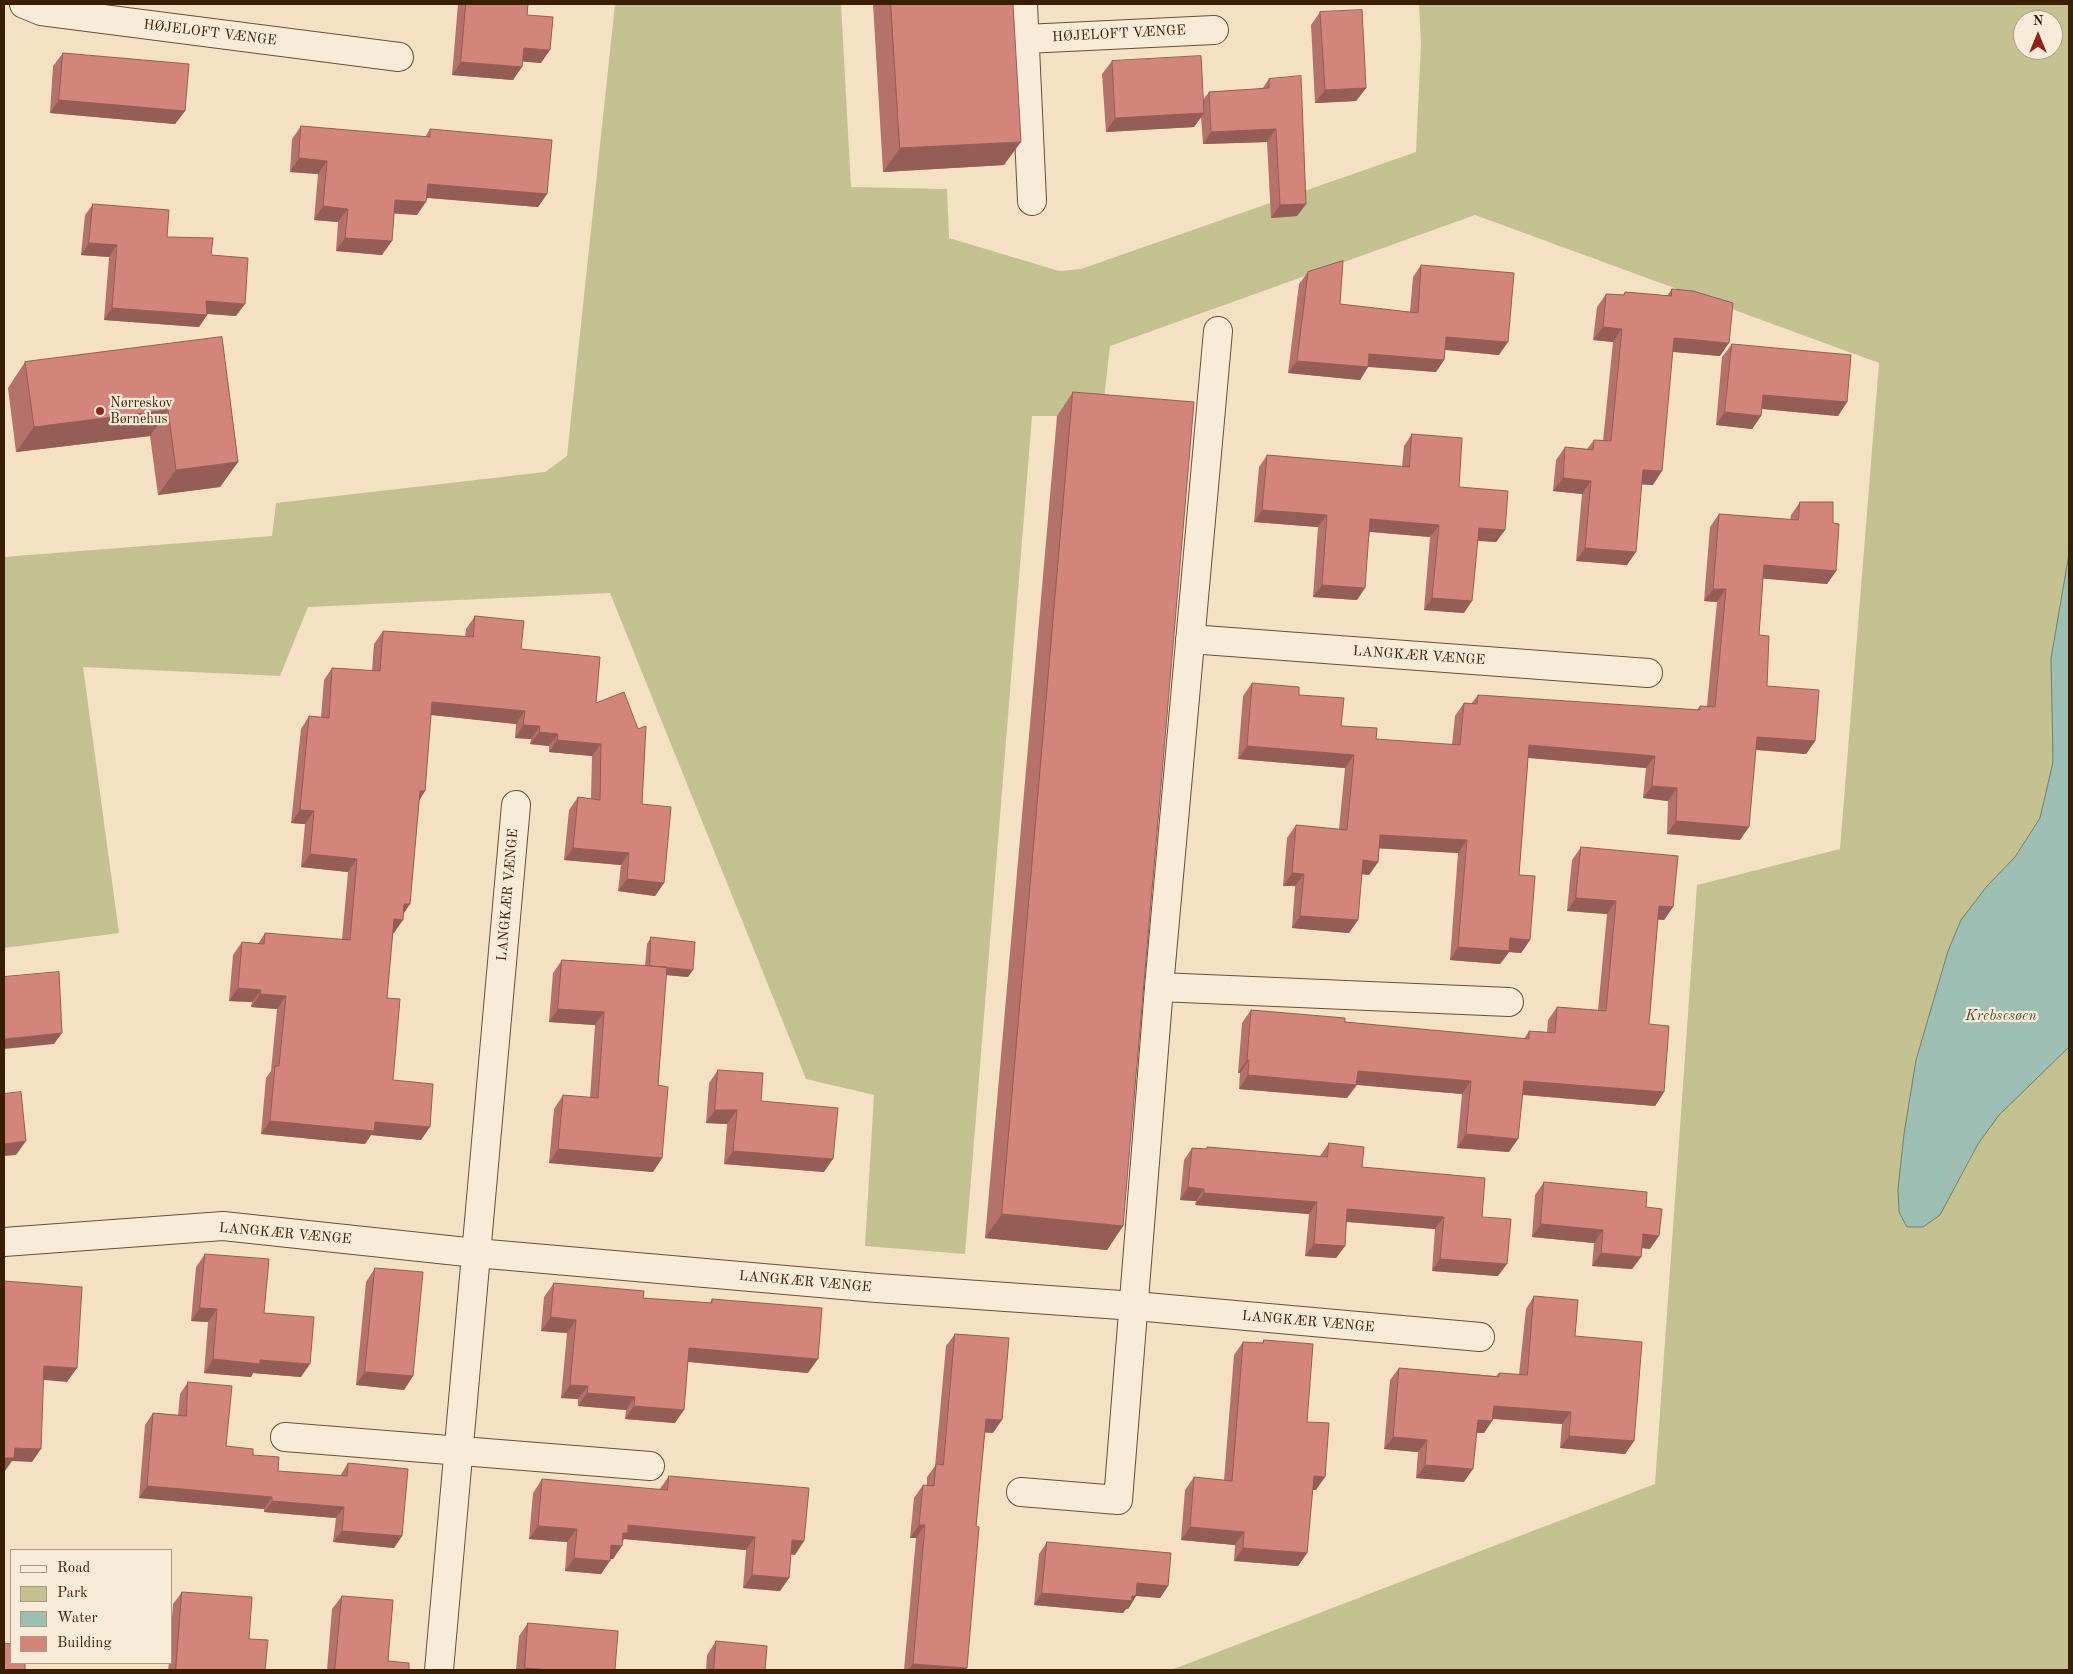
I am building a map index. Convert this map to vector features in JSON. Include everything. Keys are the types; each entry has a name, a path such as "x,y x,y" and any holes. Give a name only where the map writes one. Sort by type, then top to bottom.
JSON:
{"street":[{"name":"HØJELOFT VÆNGE","path":"24,4 41,11 399,57"},
{"path":"1023,4 1032,201"},
{"name":"HØJELOFT VÆNGE","path":"1025,39 1214,30"},
{"path":"1021,1492 1118,1500 1159,987 1218,331"},
{"name":"LANGKÆR VÆNGE","path":"1190,639 1648,673"},
{"name":"LANGKÆR VÆNGE","path":"439,1670 516,805"},
{"path":"1159,987 1509,1002"},
{"name":"LANGKÆR VÆNGE","path":"4,1242 223,1226 476,1253 867,1287 1135,1306 1480,1337"},
{"path":"285,1438 650,1466"}],"green space":[{"path":"615,4 841,4 851,187 947,189 949,238 1059,271 1081,269 1416,152 1421,44 1419,4 2069,4 2069,1670 1171,1670 1655,1484 1697,885 1840,849 1879,363 1475,215 1110,346 1102,416 1032,416 965,1254 865,1246 874,1095 806,1079 610,593 308,607 280,676 83,667 119,933 4,948 4,557 272,536 276,503 545,472 567,456"}],"water":[{"name":"Krebsesøen","path":"2069,554 2069,1047 1999,1115 1978,1144 1940,1215 1923,1227 1907,1227 1899,1212 1898,1189 1904,1134 1916,1060 1948,951 1961,920 1987,886 2015,857 2040,818 2053,762 2051,659"}],"building":[{"path":"466,4 528,4 527,15 553,17 550,50 524,48 522,67 461,62"},
{"path":"891,4 1013,4 1021,142 900,148"},
{"path":"1362,10 1366,88 1325,90 1320,12"},
{"path":"63,53 189,64 185,111 59,100"},
{"path":"1201,56 1204,113 1115,118 1112,61"},
{"path":"1301,76 1306,204 1280,205 1276,129 1211,132 1209,92 1269,88 1269,79"},
{"path":"301,126 430,137 430,129 552,140 547,194 428,184 426,202 395,200 392,241 345,238 348,209 323,206 327,161 299,158"},
{"path":"93,204 169,210 167,237 213,238 211,255 248,258 245,304 206,301 207,315 112,308 117,245 89,243"},
{"path":"1343,261 1340,304 1418,313 1421,265 1514,273 1508,342 1446,337 1444,360 1369,354 1368,367 1297,361 1308,272"},
{"path":"1672,289 1693,291 1733,303 1729,343 1674,338 1662,471 1643,470 1636,552 1585,548 1591,481 1563,478 1565,447 1593,450 1594,440 1611,441 1622,329 1603,327 1606,294 1624,295 1625,292 1671,296"},
{"path":"222,337 238,462 176,470 168,410 34,427 25,362"},
{"path":"1732,344 1851,355 1847,402 1763,395 1761,416 1725,412"},
{"path":"1073,392 1194,402 1123,1226 1002,1214"},
{"path":"1412,434 1462,438 1459,487 1508,491 1505,530 1479,528 1472,601 1432,598 1439,525 1370,519 1365,588 1322,585 1327,515 1262,510 1267,455 1409,467"},
{"path":"1800,502 1833,502 1833,523 1839,524 1836,571 1764,565 1759,635 1769,636 1767,686 1819,690 1815,741 1757,737 1749,827 1676,821 1677,788 1652,786 1655,756 1529,745 1519,875 1535,876 1530,940 1510,938 1509,951 1458,947 1467,840 1380,835 1378,862 1363,860 1358,920 1300,916 1304,874 1292,873 1296,825 1347,830 1354,755 1247,746 1252,683 1299,687 1299,695 1344,698 1341,726 1377,728 1376,739 1460,745 1464,703 1477,704 1478,695 1700,710 1700,706 1715,707 1726,589 1713,589 1719,514 1798,520"},
{"path":"475,616 524,621 521,649 600,657 596,703 624,692 638,729 646,726 642,804 671,807 664,883 627,879 629,853 573,848 578,797 600,800 601,744 557,740 558,734 539,732 540,726 523,725 525,711 432,702 425,791 420,791 410,904 404,904 403,920 394,919 387,998 400,999 393,1080 433,1084 430,1127 375,1122 374,1131 270,1121 275,1066 279,1066 286,996 260,994 261,990 238,988 242,942 264,944 265,933 350,940 357,859 310,854 314,811 300,810 309,716 329,718 332,668 380,671 383,631 473,637"},
{"path":"1581,847 1678,856 1673,907 1659,906 1649,1024 1669,1026 1664,1092 1524,1081 1518,1139 1466,1134 1471,1081 1358,1071 1356,1085 1248,1075 1249,1060 1247,1060 1251,1010 1345,1018 1345,1022 1529,1039 1529,1031 1555,1033 1557,1007 1606,1011 1616,901 1576,898"},
{"path":"651,937 695,942 693,970 650,966"},
{"path":"562,960 667,967 658,1085 668,1087 662,1158 558,1149 563,1095 598,1098 604,1012 558,1009"},
{"path":"59,972 62,1033 4,1039 4,977"},
{"path":"718,1070 763,1073 761,1101 838,1108 833,1159 733,1151 737,1110 715,1110"},
{"path":"21,1092 26,1141 4,1144 4,1094"},
{"path":"1329,1143 1364,1147 1362,1167 1485,1178 1482,1217 1511,1219 1507,1264 1440,1259 1444,1217 1347,1209 1345,1246 1314,1244 1317,1202 1204,1193 1204,1189 1188,1187 1192,1148 1207,1149 1207,1147 1327,1157"},
{"path":"1544,1182 1647,1192 1646,1207 1662,1209 1659,1236 1643,1234 1641,1257 1601,1253 1603,1230 1541,1224"},
{"path":"205,1254 269,1259 264,1313 314,1317 310,1364 260,1360 260,1364 213,1359 217,1309 200,1308"},
{"path":"375,1268 423,1272 413,1376 365,1372"},
{"path":"4,1281 82,1287 77,1368 44,1366 41,1449 15,1448 14,1458 4,1458"},
{"path":"554,1283 644,1291 643,1298 712,1303 712,1299 822,1308 818,1359 689,1348 684,1410 634,1406 635,1397 587,1393 588,1386 570,1385 576,1320 551,1317"},
{"path":"1534,1296 1578,1300 1575,1336 1642,1342 1634,1441 1569,1436 1571,1412 1494,1406 1492,1421 1478,1420 1473,1469 1425,1465 1427,1440 1393,1437 1399,1368 1499,1377 1499,1373 1527,1375"},
{"path":"955,1334 1009,1338 1002,1420 986,1419 976,1526 979,1527 967,1668 913,1664 925,1525 919,1525 923,1485 934,1486 936,1464 943,1465"},
{"path":"1264,1340 1313,1344 1307,1422 1329,1423 1325,1477 1314,1476 1307,1553 1243,1548 1244,1532 1190,1527 1194,1477 1232,1481 1243,1342 1263,1343"},
{"path":"188,1382 232,1386 226,1446 253,1449 253,1455 279,1457 278,1471 347,1476 348,1463 408,1469 402,1536 342,1531 344,1507 272,1501 272,1497 147,1486 153,1413 186,1416"},
{"path":"669,1476 809,1488 804,1541 792,1540 789,1578 752,1575 755,1537 628,1525 628,1533 623,1533 622,1546 611,1545 610,1561 574,1558 577,1529 538,1526 542,1479 667,1490"},
{"path":"1047,1542 1171,1553 1168,1586 1137,1583 1136,1596 1132,1596 1131,1601 1042,1593"},
{"path":"182,1592 252,1597 249,1639 268,1640 265,1670 176,1670"},
{"path":"342,1596 393,1600 388,1661 409,1663 409,1670 335,1670"},
{"path":"528,1623 618,1631 615,1670 525,1668"},
{"path":"716,1641 767,1646 765,1670 714,1670"},
{"path":"4,1643 10,1644 10,1664 25,1664 25,1670 4,1670"}],"place":[{"name":"Nørreskov Børnehus","path":"100,411"}]}
